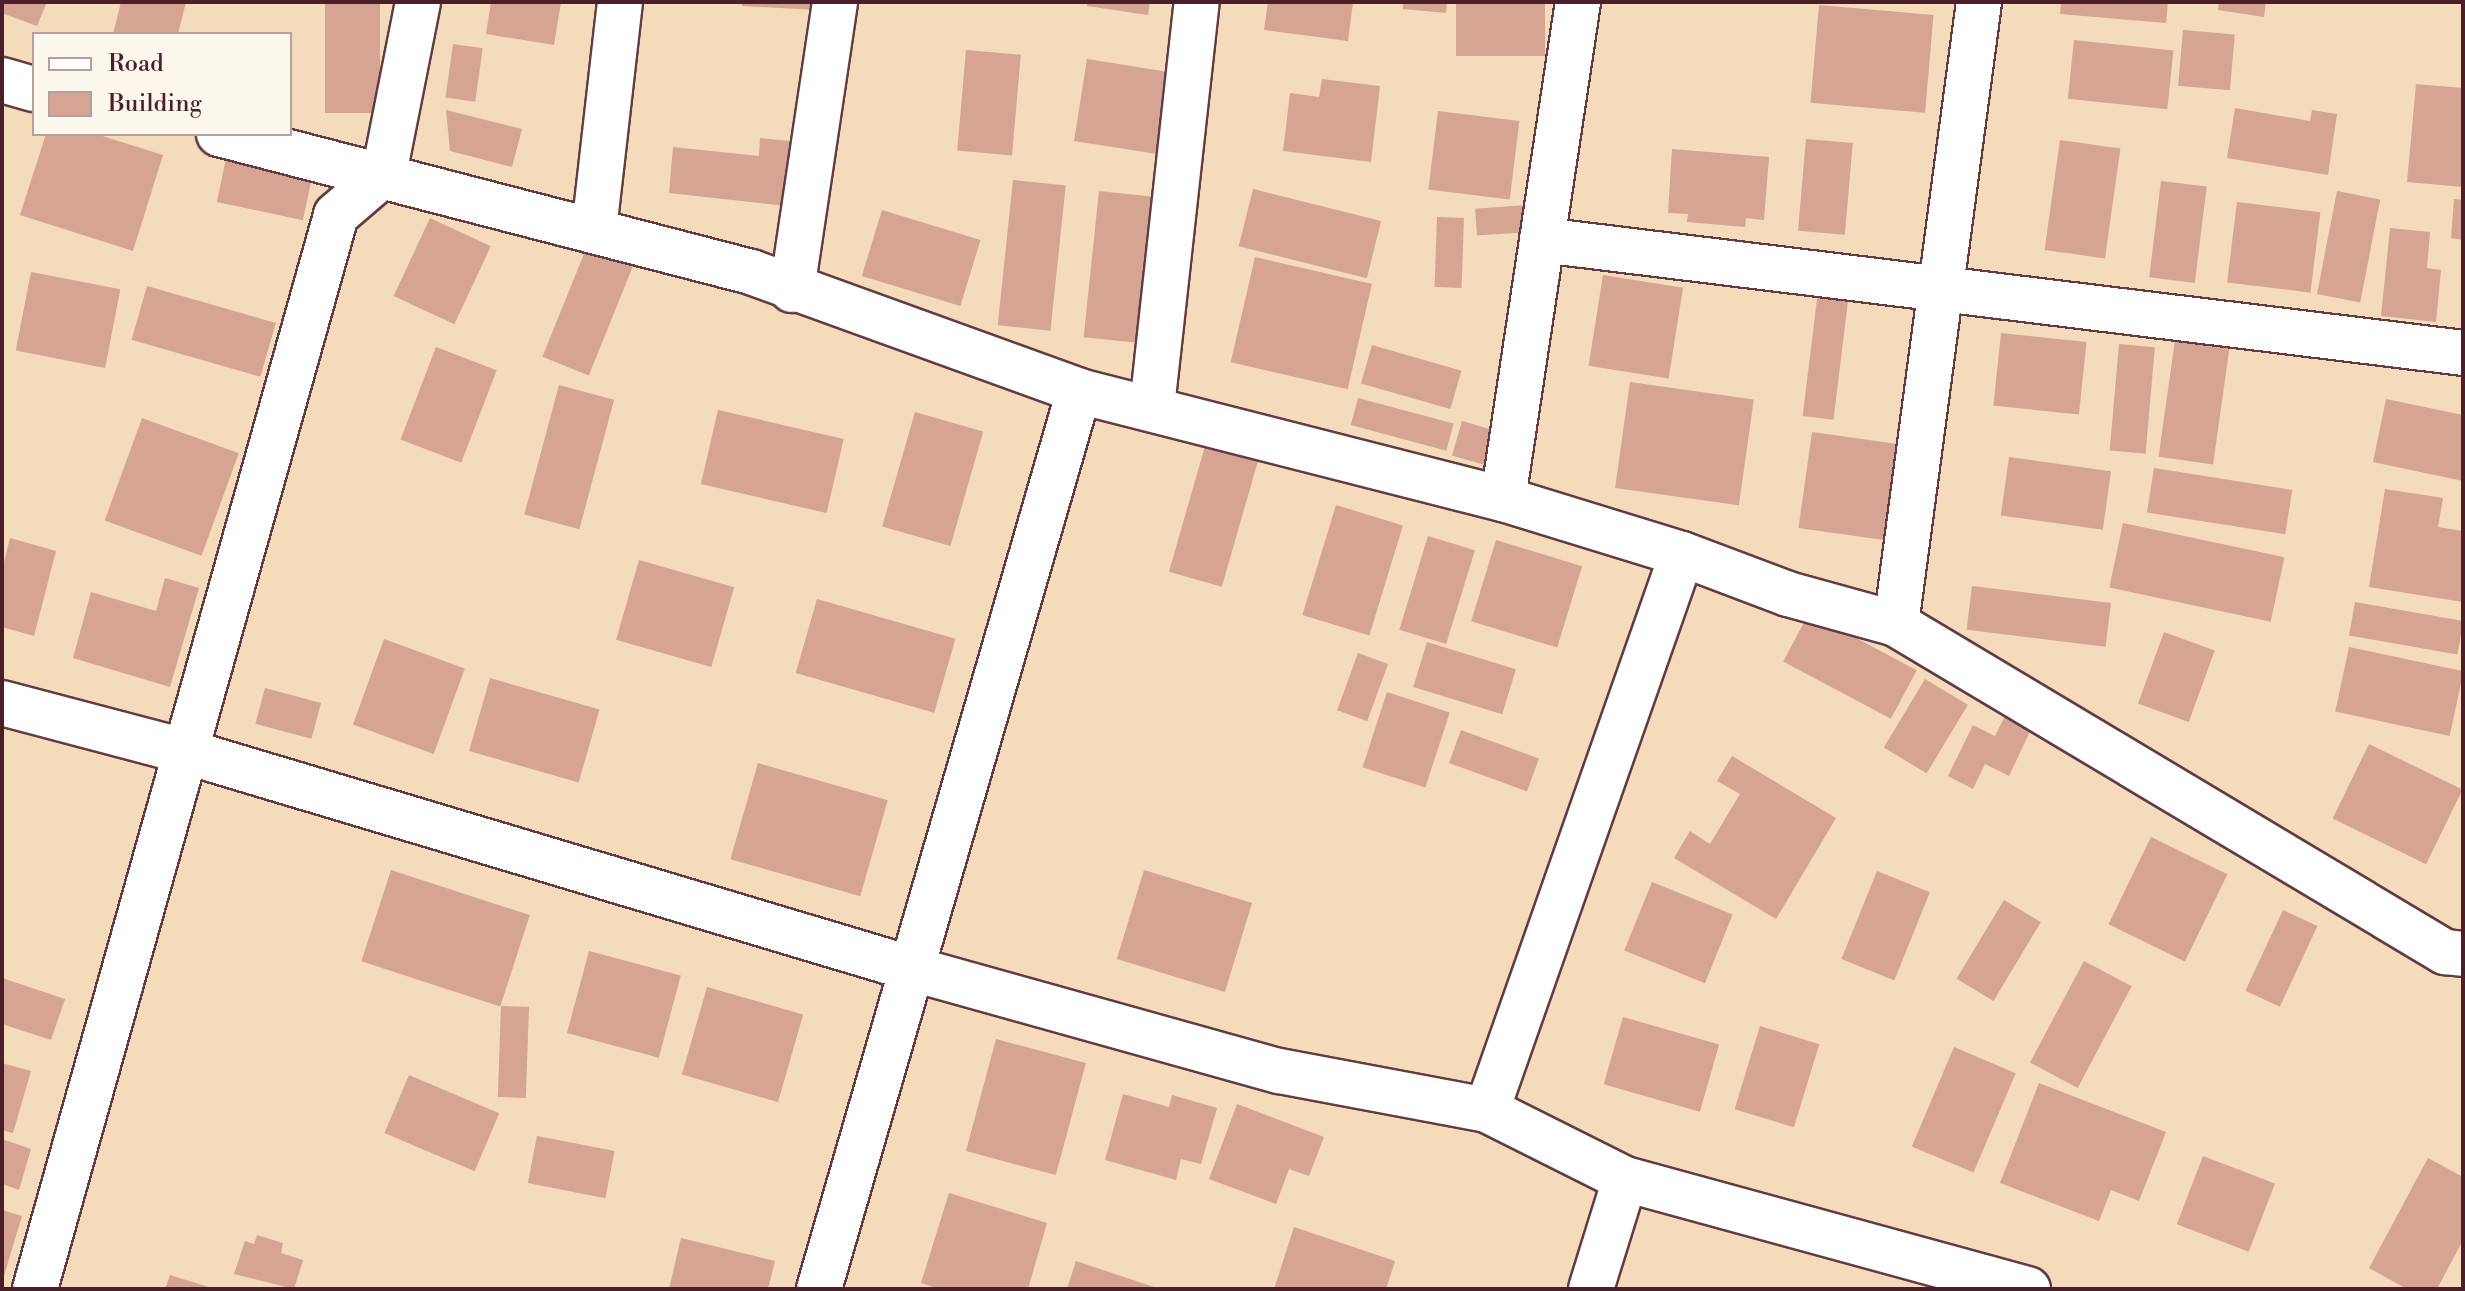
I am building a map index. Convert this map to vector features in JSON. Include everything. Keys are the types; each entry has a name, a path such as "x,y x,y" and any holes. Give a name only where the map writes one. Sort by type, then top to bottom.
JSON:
{"street":[{"path":"35,1289 336,215 384,174 418,2"},
{"path":"594,230 620,2"},
{"path":"792,290 835,2"},
{"path":"1152,407 1197,2"},
{"path":"1503,499 1578,2"},
{"path":"1896,624 1979,2"},
{"path":"2,80 32,88"},
{"path":"227,136 384,174 751,272 792,290 1079,391 1152,407 1503,499 1682,554 1788,594 1896,624 2445,952 2463,954"},
{"path":"1542,240 2463,353"},
{"path":"819,1289 1079,391"},
{"path":"1487,1110 1682,554"},
{"path":"2,703 184,751 913,969 1279,1071 1487,1110 1625,1179 2028,1289"},
{"path":"1591,1289 1625,1179"}],"building":[{"path":"2,2 47,2 37,26 2,13"},
{"path":"121,2 186,2 178,32 114,32"},
{"path":"325,2 380,2 380,113 325,113"},
{"path":"491,2 561,2 554,45 486,34"},
{"path":"742,2 819,2 818,10 742,6"},
{"path":"1088,2 1150,2 1148,15 1087,6"},
{"path":"1268,2 1353,2 1348,41 1264,30"},
{"path":"1403,2 1447,2 1446,13 1403,9"},
{"path":"1456,2 1545,2 1545,56 1456,56"},
{"path":"2061,2 2168,2 2166,23 2060,14"},
{"path":"2219,2 2266,2 2264,17 2218,10"},
{"path":"1819,5 1934,15 1925,113 1810,103"},
{"path":"2183,30 2235,35 2230,90 2178,86"},
{"path":"2074,40 2173,50 2167,109 2068,99"},
{"path":"453,44 483,48 475,102 445,97"},
{"path":"966,50 1021,55 1012,155 957,151"},
{"path":"1087,59 1170,72 1157,154 1074,141"},
{"path":"1322,79 1380,86 1371,162 1283,151 1290,93 1319,97"},
{"path":"2416,84 2463,88 2463,187 2407,182"},
{"path":"2235,108 2310,121 2312,110 2337,114 2328,175 2227,158"},
{"path":"446,110 522,129 512,167 450,151"},
{"path":"1438,111 1519,121 1510,199 1428,189"},
{"path":"45,136 102,136 163,155 133,251 20,215"},
{"path":"760,138 801,142 795,207 669,193 673,147 759,156"},
{"path":"1806,139 1853,143 1845,235 1798,231"},
{"path":"2060,140 2120,148 2105,258 2045,250"},
{"path":"1672,149 1769,157 1764,220 1746,218 1745,227 1687,222 1688,214 1668,213"},
{"path":"227,154 313,172 303,220 217,202"},
{"path":"1013,180 1066,186 1050,331 998,325"},
{"path":"2161,181 2207,187 2195,283 2149,277"},
{"path":"1253,189 1381,221 1367,278 1239,246"},
{"path":"1099,191 1153,197 1137,343 1084,337"},
{"path":"2337,191 2380,199 2360,302 2317,294"},
{"path":"2454,199 2463,200 2463,240 2451,238"},
{"path":"2237,202 2320,212 2311,293 2227,282"},
{"path":"1527,205 1529,232 1477,236 1475,209"},
{"path":"882,210 980,240 960,306 862,276"},
{"path":"1437,217 1464,218 1462,288 1435,287"},
{"path":"430,218 491,246 454,324 394,296"},
{"path":"2390,228 2430,232 2427,268 2441,270 2436,322 2381,316"},
{"path":"590,239 636,258 589,375 542,357"},
{"path":"1255,257 1372,284 1348,389 1231,362"},
{"path":"31,272 120,289 105,368 16,351"},
{"path":"1603,275 1683,288 1669,379 1589,366"},
{"path":"1819,283 1850,287 1833,420 1803,416"},
{"path":"147,286 276,323 260,377 132,340"},
{"path":"2001,333 2087,342 2079,415 1993,406"},
{"path":"2176,333 2230,341 2213,464 2159,457"},
{"path":"2119,344 2155,347 2146,454 2110,451"},
{"path":"1372,345 1461,371 1450,409 1361,383"},
{"path":"436,347 497,370 461,463 401,439"},
{"path":"1630,382 1754,399 1739,505 1615,488"},
{"path":"559,385 614,400 579,529 524,514"},
{"path":"1358,398 1454,424 1446,451 1351,425"},
{"path":"2386,399 2463,415 2463,481 2373,462"},
{"path":"718,410 844,439 827,513 701,484"},
{"path":"915,412 983,432 950,546 882,526"},
{"path":"142,418 239,453 202,556 105,520"},
{"path":"1462,421 1504,433 1494,468 1452,456"},
{"path":"1812,432 1910,446 1897,542 1799,528"},
{"path":"1207,439 1260,454 1222,587 1169,572"},
{"path":"2009,457 2111,471 2103,530 2001,515"},
{"path":"2154,468 2292,490 2285,534 2147,512"},
{"path":"2385,489 2443,498 2438,527 2463,531 2463,602 2369,587"},
{"path":"1336,505 1403,525 1369,635 1302,615"},
{"path":"2123,523 2284,557 2271,622 2109,588"},
{"path":"1428,536 1475,550 1446,644 1399,630"},
{"path":"10,538 56,551 34,636 2,627 2,570"},
{"path":"1496,540 1582,566 1557,648 1471,621"},
{"path":"639,560 734,587 711,667 616,640"},
{"path":"165,578 199,588 170,687 73,658 91,592 156,611"},
{"path":"1972,586 2111,603 2106,647 1967,630"},
{"path":"817,599 955,639 934,713 796,673"},
{"path":"2355,602 2463,621 2457,655 2349,635"},
{"path":"1809,613 1917,670 1891,719 1783,662"},
{"path":"2164,632 2215,650 2189,722 2138,703"},
{"path":"384,639 465,668 434,754 353,725"},
{"path":"1427,642 1516,669 1502,714 1413,687"},
{"path":"2349,647 2463,671 2450,736 2335,712"},
{"path":"1358,653 1388,664 1367,721 1337,710"},
{"path":"490,678 600,709 579,782 469,751"},
{"path":"1925,679 1968,705 1927,773 1884,748"},
{"path":"265,688 321,703 311,739 255,724"},
{"path":"1387,692 1450,712 1425,788 1363,767"},
{"path":"2009,708 2035,721 2009,776 1985,764 1973,789 1948,776 1973,725 1995,736"},
{"path":"1461,730 1539,758 1527,791 1449,763"},
{"path":"2369,744 2462,790 2426,864 2333,819"},
{"path":"1732,756 1836,818 1776,919 1674,858 1690,831 1710,844 1740,794 1717,781"},
{"path":"758,763 888,800 860,896 730,859"},
{"path":"2151,837 2227,874 2185,961 2108,924"},
{"path":"391,870 530,915 500,1006 361,961"},
{"path":"1144,870 1252,903 1225,992 1117,959"},
{"path":"1877,871 1930,892 1894,980 1841,959"},
{"path":"1652,882 1733,915 1705,983 1624,951"},
{"path":"2004,900 2041,922 1993,1001 1957,979"},
{"path":"2283,910 2317,926 2280,1007 2245,991"},
{"path":"589,951 681,976 659,1058 567,1033"},
{"path":"2084,961 2132,986 2078,1088 2030,1063"},
{"path":"2,978 65,999 51,1040 2,1024"},
{"path":"707,987 803,1015 778,1102 682,1074"},
{"path":"501,1006 529,1007 526,1098 498,1097"},
{"path":"1623,1017 1719,1045 1700,1112 1604,1084"},
{"path":"1760,1026 1819,1044 1794,1127 1735,1109"},
{"path":"996,1039 1086,1063 1056,1175 966,1151"},
{"path":"1954,1047 2016,1073 1973,1173 1912,1146"},
{"path":"2,1063 31,1071 13,1133 2,1130"},
{"path":"409,1075 499,1113 475,1171 384,1133"},
{"path":"2039,1083 2166,1132 2139,1201 2111,1190 2099,1221 2000,1183"},
{"path":"1123,1094 1169,1107 1172,1095 1217,1108 1201,1164 1181,1159 1176,1180 1105,1160"},
{"path":"1237,1104 1324,1137 1309,1176 1289,1169 1276,1204 1209,1179"},
{"path":"537,1136 615,1151 605,1198 528,1183"},
{"path":"2,1139 31,1149 19,1190 2,1184"},
{"path":"2203,1156 2275,1184 2249,1252 2177,1224"},
{"path":"2428,1158 2463,1177 2463,1240 2437,1289 2407,1289 2369,1268"},
{"path":"949,1193 1047,1223 1028,1289 940,1289 921,1283"},
{"path":"2,1210 22,1216 3,1279 2,1279"},
{"path":"1294,1227 1395,1261 1386,1289 1274,1289"},
{"path":"257,1235 283,1243 281,1253 303,1260 294,1289 234,1274 245,1241 254,1244"},
{"path":"681,1238 775,1261 768,1289 669,1289"},
{"path":"1076,1261 1157,1288 1157,1289 1067,1289"},
{"path":"170,1275 212,1288 212,1289 165,1289"}]}
